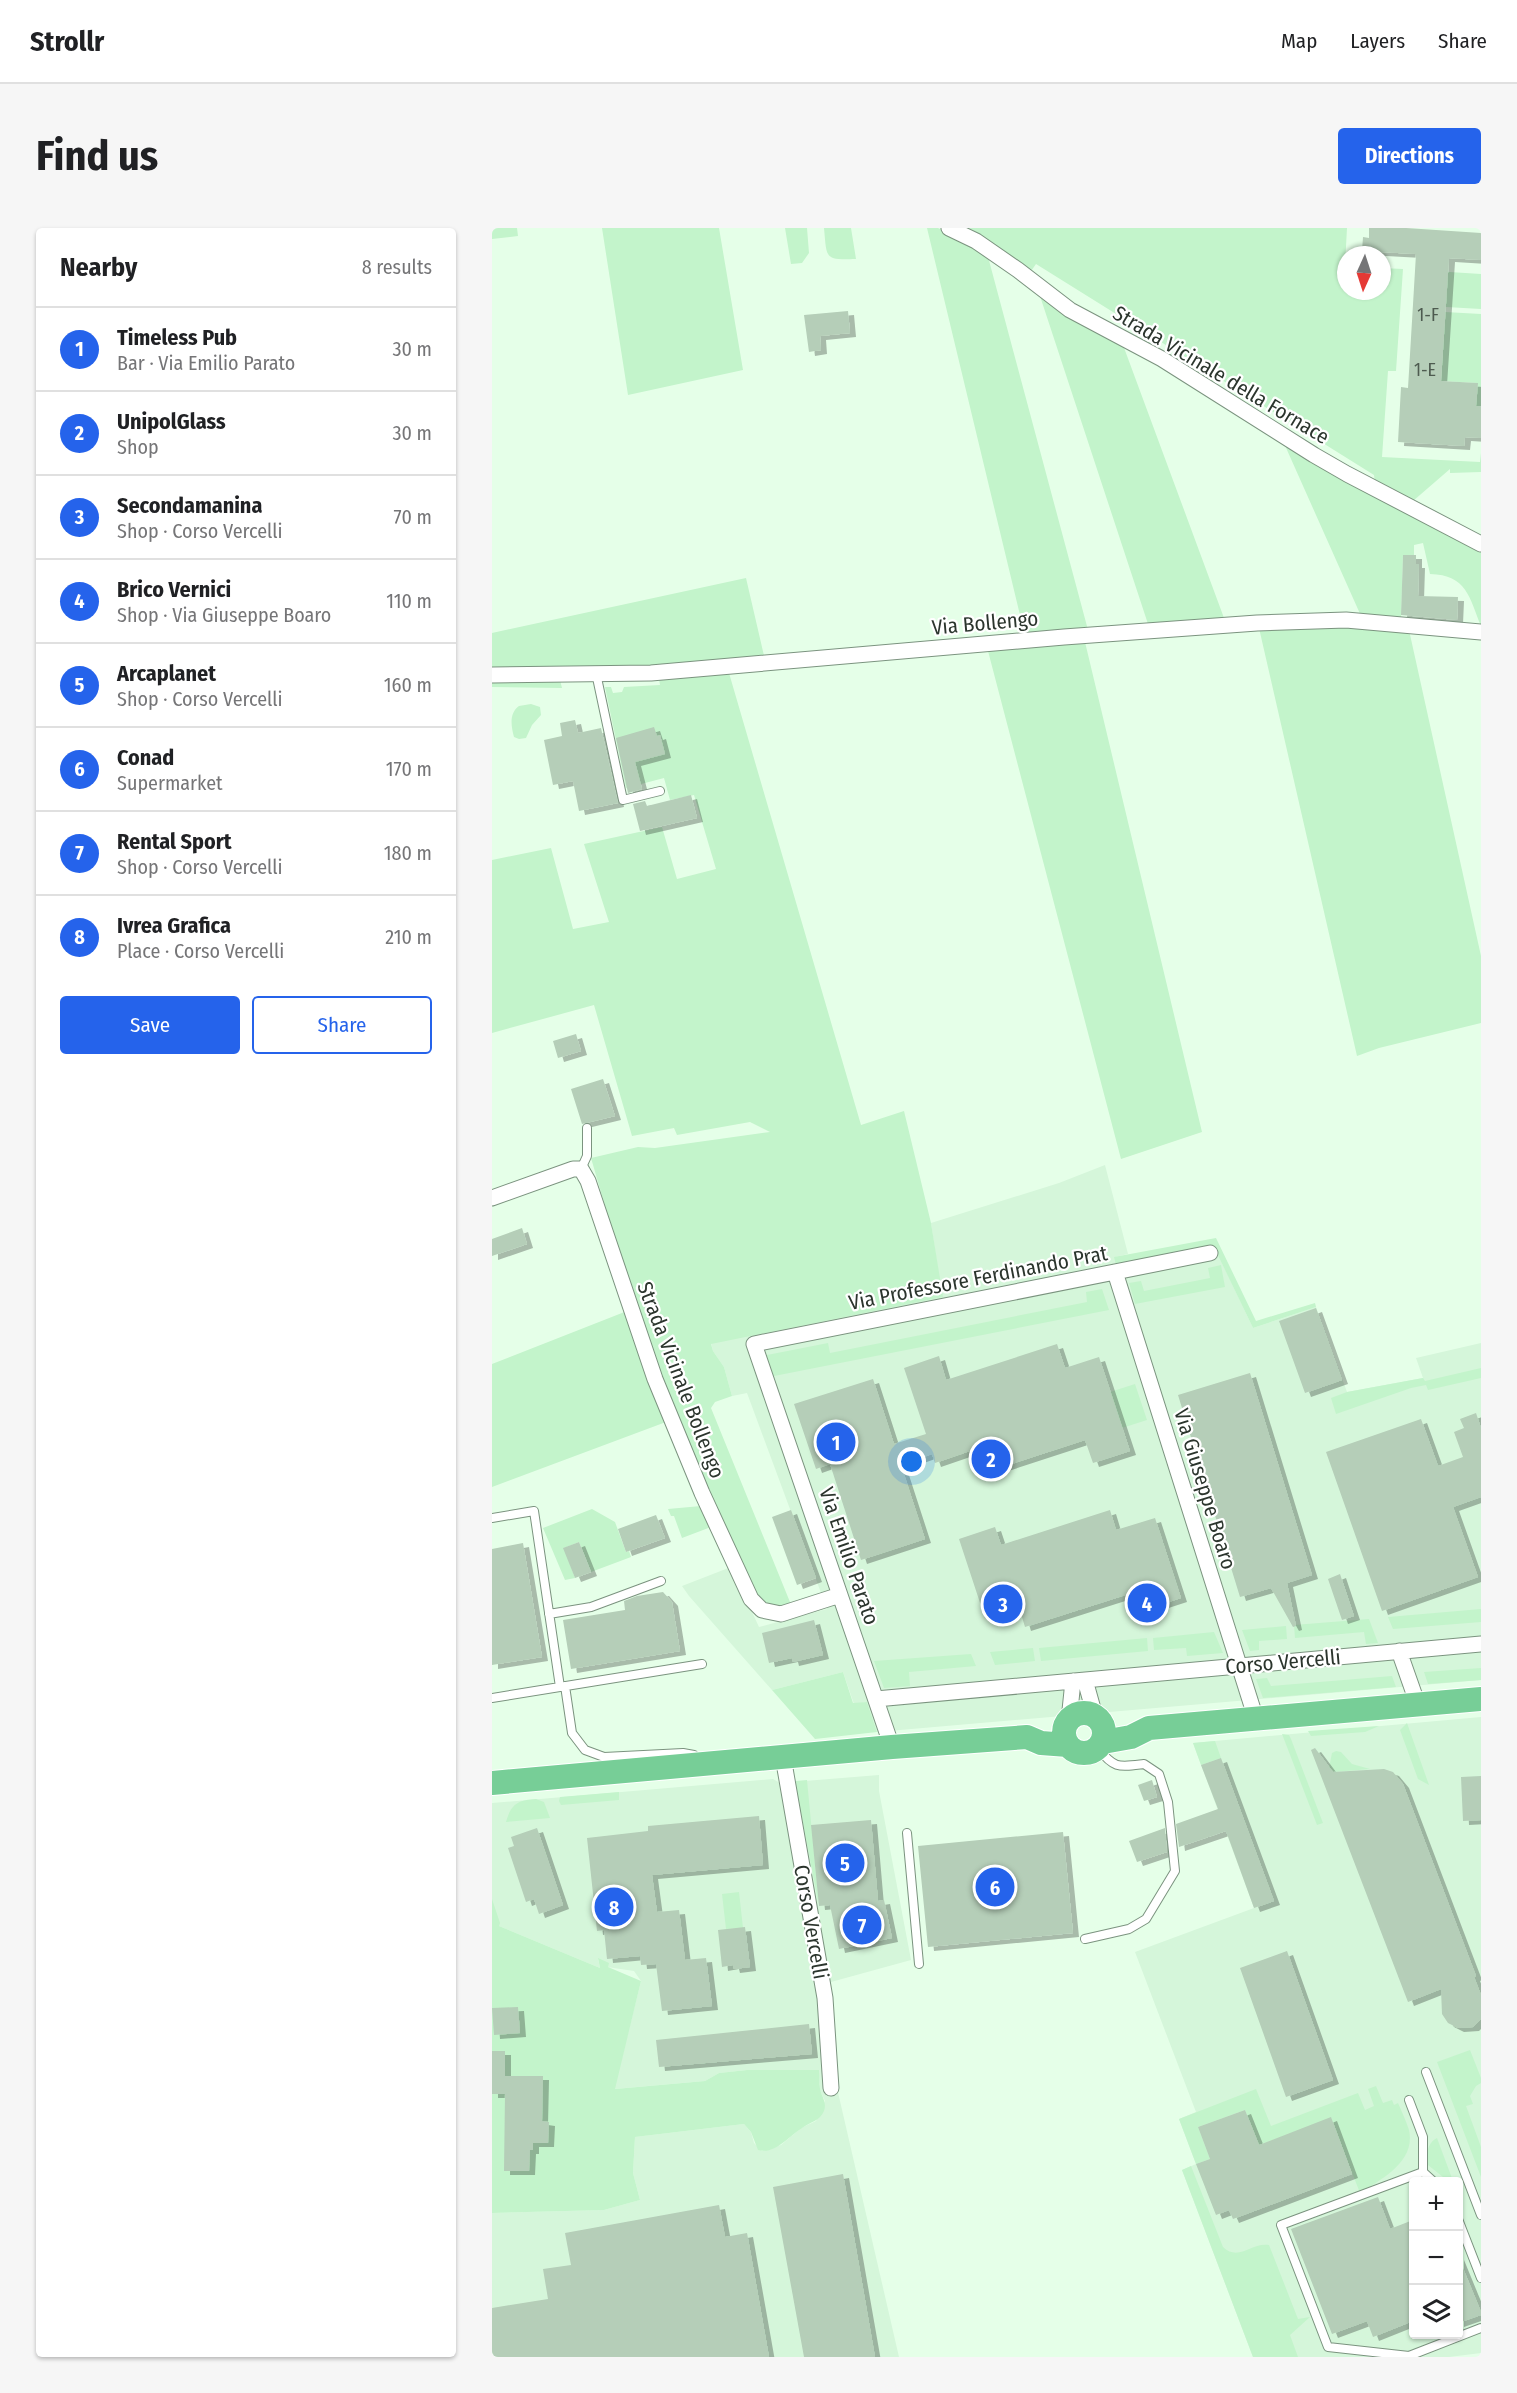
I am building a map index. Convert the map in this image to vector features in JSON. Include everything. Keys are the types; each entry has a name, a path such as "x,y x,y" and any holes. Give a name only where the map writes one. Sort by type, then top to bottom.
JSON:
{"main road":[{"path":"1068,1730 1079,1753 1088,1754 1099,1732 1132,1722 1149,1728 1481,1699"},
{"path":"492,1783 1027,1737 1041,1743 1068,1730 1081,1713 1099,1732"}],"street":[{"name":"Strada Vicinale della Fornace","path":"949,228 984,247 1070,310 1162,359 1322,460 1481,544"},
{"name":"Via Bollengo","path":"492,675 651,673 1064,637 1257,623 1370,621 1481,632"},
{"path":"492,1198 573,1168 581,1169"},
{"name":"Strada Vicinale Bollengo","path":"581,1169 588,1181 654,1380 706,1504 751,1599 762,1610 781,1614 840,1595"},
{"name":"Via Professore Ferdinando Prat","path":"754,1344 1210,1253"},
{"name":"Via Giuseppe Boaro","path":"1115,1272 1256,1719"},
{"name":"Via Emilio Parato","path":"754,1344 892,1747"},
{"name":"Corso Vercelli","path":"876,1699 1481,1644"},
{"path":"1399,1651 1418,1705"},
{"path":"1068,1730 1079,1681"},
{"path":"1079,1681 1099,1732"},
{"name":"Corso Vercelli","path":"783,1757 825,1998 831,2088"}],"lane":[{"path":"596,674 622,800 660,791"},
{"path":"581,1169 587,1156 587,1128"},
{"path":"492,1518 534,1511 549,1614 572,1733 585,1750 604,1757 683,1753 722,1763"},
{"path":"549,1614 591,1607 660,1581"},
{"path":"492,1698 702,1664"},
{"path":"1085,1939 1129,1929 1146,1919 1175,1871 1168,1802 1159,1774 1144,1764 1120,1767 1109,1762 1099,1732"},
{"path":"907,1833 919,1964"},
{"path":"1426,2072 1481,2215"},
{"path":"1409,2100 1423,2137 1423,2172"},
{"path":"1423,2172 1429,2177"},
{"path":"1423,2172 1281,2225 1328,2347 1408,2356 1481,2328"},
{"path":"1463,2231 1481,2278"}],"shaded area":[{"path":"492,228 517,228 518,236 492,239"},
{"path":"602,228 719,228 743,370 628,395"},
{"path":"785,228 807,228 809,253 802,263 791,264"},
{"path":"824,228 851,228 856,259 838,259 829,256"},
{"path":"927,228 938,228 987,253 1088,630 1025,636"},
{"path":"958,228 1347,228 1346,246 1337,246 1337,300 1391,300 1391,268 1403,269 1396,371 1388,371 1382,457 1480,462 1481,453 1481,472 1450,473 1450,469 1413,501 1375,483 1374,475 1036,264 1029,274"},
{"path":"1418,270 1481,274 1481,309 1446,307"},
{"path":"1039,293 1123,345 1224,618 1148,624"},
{"path":"1445,312 1481,314 1481,406 1476,406 1477,383 1441,381"},
{"path":"1283,441 1481,549 1481,626 1469,597 1459,583 1452,578 1430,574 1423,543 1414,545 1414,555 1403,555 1401,620 1361,616"},
{"path":"746,578 765,660 652,669 492,672 492,633"},
{"path":"1331,625 1409,630 1481,956 1481,1023 1379,1048 1357,1056 1259,628"},
{"path":"1085,642 1202,1132 1121,1159 988,651"},
{"path":"729,673 861,1125 904,1111 931,1223 943,1297 711,1344 724,1367 732,1396 715,1402 711,1408 792,1607 769,1606 757,1598 676,1423 631,1295 591,1158 638,1147 655,1148 770,1132 750,1122 677,1135 674,1128 632,1136 594,1005 492,1033 492,860 551,848 573,929 609,922 584,844 662,827 677,879 716,869 694,795 670,800 664,778 626,788 605,687 611,687 613,693 622,692 624,687 660,685 659,679"},
{"path":"492,680 560,680 562,688 492,687"},
{"path":"531,704 540,707 541,715 532,725 526,738 514,737 512,716 514,712 519,706"},
{"path":"1105,1165 1128,1254 1115,1257 1214,1246 1253,1328 1316,1307 1347,1392 1423,1378 1416,1358 1481,1343 1481,1680 877,1732 867,1702 854,1704 843,1672 772,1690 689,1596 682,1586 731,1567 759,1627 827,1609 747,1393 732,1396 724,1367 713,1351 711,1343 942,1297 931,1223 1059,1183"},
{"path":"1216,1238 1256,1321 1315,1303 1316,1307 1253,1328 1214,1247 1116,1265 1114,1257"},
{"path":"1221,1265 1225,1287 1135,1304 1129,1283 1141,1281 1144,1291 1210,1278 1208,1268"},
{"path":"1102,1289 1109,1310 769,1377 762,1356 828,1343 830,1353 1087,1302 1086,1292"},
{"path":"627,1311 666,1422 492,1487 492,1364"},
{"path":"1481,1368 1481,1378 1428,1390 1426,1385 1411,1388 1336,1414 1331,1398 1347,1392 1423,1378 1425,1381"},
{"path":"1135,1384 1147,1420 1122,1428 1110,1392"},
{"path":"701,1506 711,1527 682,1538 674,1516 671,1516 668,1509"},
{"path":"592,1509 615,1522 626,1552 629,1551 631,1557 591,1572 579,1542 564,1548 575,1578 565,1580 543,1528"},
{"path":"1481,1609 1481,1622 1393,1629 1388,1617"},
{"path":"1369,1619 1378,1643 1366,1644 1364,1632 1295,1638 1294,1625"},
{"path":"1286,1626 1287,1639 1259,1641 1259,1650 1250,1651 1242,1630"},
{"path":"1214,1632 1223,1653 1187,1656 1186,1648 1154,1650 1153,1638"},
{"path":"1147,1638 1148,1651 1041,1661 1039,1648"},
{"path":"1033,1648 1035,1661 995,1665 990,1652"},
{"path":"971,1654 976,1666 909,1672 910,1686 884,1688 874,1661"},
{"path":"1481,1668 1481,1680 1428,1684 1424,1672"},
{"path":"843,1672 853,1703 867,1702 877,1732 815,1739 772,1690"},
{"path":"1392,1676 1396,1687 1263,1698 1256,1679 1267,1678 1271,1686"},
{"path":"1481,1717 1481,2353 1449,2357 1253,2357 1182,2170 1196,2164 1179,2119 1196,2112 1135,1952 1254,1908 1193,1743"},
{"path":"1407,1723 1429,1785 1418,1779 1400,1730"},
{"path":"1379,1726 1365,1732 1311,1736 1308,1731"},
{"path":"1282,1734 1289,1735 1291,1739 1323,1823 1317,1825"},
{"path":"1215,1741 1221,1758 1201,1765 1193,1743"},
{"path":"1341,1752 1352,1764 1370,1769 1335,1772 1329,1768 1332,1753"},
{"path":"879,1775 879,1791 911,1960 831,1982 837,2088 899,2357 492,2357 492,2213 604,2210 640,2200 633,2173 635,2137 744,2124 751,2132 754,2143 762,2151 781,2145 801,2128 816,2121 825,2101 820,2091 819,2070 747,2070 719,2073 705,2081 614,2089 641,1981 634,1971 607,1967 598,1959 600,1968 499,1926 492,1920 492,1803 773,1779 780,1783"},
{"path":"807,1780 819,1906 797,1792 796,1781"},
{"path":"619,1792 619,1800 561,1805 559,1801 560,1797"},
{"path":"536,1799 544,1802 550,1818 506,1822 510,1811 516,1804 524,1800"},
{"path":"739,1892 743,1928 726,1929 722,1894"},
{"path":"492,1899 499,1926 600,1968 598,1958 609,1963 608,1967 641,1981 615,2089 705,2081 719,2073 747,2070 819,2070 824,2111 817,2119 781,2144 764,2151 758,2150 751,2132 744,2124 635,2137 633,2173 640,2200 604,2210 492,2213"},
{"path":"1470,2050 1481,2083 1476,2086 1470,2096 1473,2104 1466,2106 1481,2147 1481,2177 1437,2062"},
{"path":"1376,2086 1383,2103 1392,2100 1394,2105 1398,2103 1409,2130 1410,2141 1402,2160 1395,2168 1360,2193 1331,2118 1259,2145 1245,2110 1198,2127 1210,2159 1196,2164 1179,2119 1256,2089 1271,2126 1358,2093 1365,2110 1374,2106 1368,2089"},
{"path":"1437,2138 1452,2177 1443,2177 1428,2165 1428,2149"},
{"path":"1191,2166 1223,2247 1234,2253 1256,2246 1269,2245 1298,2319 1310,2317 1290,2335 1298,2357 1253,2357 1182,2170"}],"building":[{"path":"1369,228 1481,233 1481,260 1449,258 1441,381 1478,383 1476,406 1481,406 1481,438 1465,437 1464,446 1398,442 1401,387 1408,388 1416,254 1391,253 1391,246 1362,246 1363,237 1369,238"},
{"path":"848,311 850,333 820,336 821,350 809,352 804,315"},
{"path":"1403,555 1416,555 1416,564 1419,564 1418,596 1458,597 1457,620 1401,615"},
{"path":"575,720 578,733 601,728 618,803 579,811 573,781 553,785 544,740 562,736 560,723"},
{"path":"654,727 657,736 660,735 665,754 635,762 642,789 628,793 616,738"},
{"path":"691,795 697,818 640,831 633,804 645,801 647,806"},
{"path":"576,1034 581,1051 558,1058 553,1041"},
{"path":"603,1079 615,1116 582,1124 571,1089"},
{"path":"522,1228 527,1244 492,1256 492,1239"},
{"path":"1316,1308 1342,1380 1305,1393 1279,1321"},
{"path":"1057,1344 1065,1368 1099,1357 1130,1451 1093,1463 1085,1440 978,1475 970,1451 935,1463 932,1454 901,1465 925,1539 861,1560 830,1464 816,1469 794,1404 873,1379 894,1444 926,1434 904,1368 939,1356 946,1380"},
{"path":"1250,1373 1312,1575 1287,1583 1296,1626 1293,1627 1271,1588 1240,1597 1178,1395"},
{"path":"1476,1413 1481,1428 1481,1497 1453,1507 1478,1577 1382,1611 1326,1452 1421,1419 1438,1466 1463,1457 1454,1432 1464,1428 1460,1419"},
{"path":"791,1510 816,1578 797,1585 772,1517"},
{"path":"1110,1510 1116,1530 1155,1518 1181,1598 1141,1611 1135,1592 1025,1627 1019,1607 985,1618 959,1539 995,1527 1001,1545"},
{"path":"656,1515 665,1538 626,1552 618,1529"},
{"path":"579,1542 591,1572 575,1578 563,1548"},
{"path":"523,1543 542,1657 492,1665 492,1549"},
{"path":"1340,1574 1354,1616 1342,1620 1328,1579"},
{"path":"663,1592 672,1602 680,1651 571,1669 563,1620 625,1610 624,1601 637,1596"},
{"path":"814,1620 823,1655 793,1662 792,1658 769,1663 762,1633"},
{"path":"1315,1748 1333,1772 1384,1769 1393,1772 1403,1784 1476,1976 1474,1977 1481,1995 1481,2019 1473,2027 1458,2028 1448,2023 1442,2014 1441,1989 1408,2002 1311,1750"},
{"path":"1221,1758 1274,1901 1254,1908 1226,1831 1179,1847 1176,1824 1218,1809 1201,1765"},
{"path":"1481,1776 1481,1820 1463,1821 1461,1777"},
{"path":"1152,1780 1157,1797 1144,1801 1138,1785"},
{"path":"759,1816 763,1865 652,1875 657,1912 679,1910 685,1960 706,1958 712,2006 662,2011 656,1964 641,1965 640,1956 607,1959 604,1930 597,1931 587,1838 648,1831 648,1826"},
{"path":"871,1820 878,1901 884,1900 892,1938 839,1949 830,1905 819,1906 811,1825"},
{"path":"537,1828 563,1905 539,1914 534,1899 526,1902 508,1848 514,1846 511,1837"},
{"path":"1165,1828 1167,1852 1137,1862 1129,1841"},
{"path":"1063,1832 1073,1933 928,1947 918,1846"},
{"path":"745,1927 750,1967 734,1969 733,1965 722,1967 718,1930"},
{"path":"1287,1951 1333,2080 1286,2097 1240,1968"},
{"path":"518,2007 520,2033 494,2035 492,2008"},
{"path":"809,2024 812,2054 659,2067 656,2040"},
{"path":"492,2051 505,2051 505,2076 543,2076 542,2121 549,2122 548,2143 533,2143 533,2150 530,2150 529,2171 504,2171 505,2094 492,2094"},
{"path":"1245,2110 1259,2145 1331,2117 1352,2174 1233,2219 1229,2210 1216,2215 1196,2164 1210,2159 1198,2127"},
{"path":"843,2174 875,2357 804,2357 773,2187"},
{"path":"1378,2197 1390,2229 1409,2222 1409,2323 1373,2337 1367,2321 1332,2334 1291,2229"},
{"path":"719,2205 725,2237 747,2233 769,2357 492,2357 492,2308 548,2299 543,2269 571,2265 565,2233"},
{"path":"1463,2268 1481,2312 1481,2315 1463,2321"}],"place":[{"name":"Timeless Pub","path":"836,1442"},
{"name":"UnipolGlass","path":"991,1459"},
{"name":"Brico Vernici","path":"1147,1603"},
{"name":"Secondamanina","path":"1003,1604"},
{"name":"Arcaplanet","path":"845,1863"},
{"name":"Conad","path":"995,1887"},
{"name":"Ivrea Grafica","path":"614,1907"},
{"name":"Rental Sport","path":"862,1925"}]}
